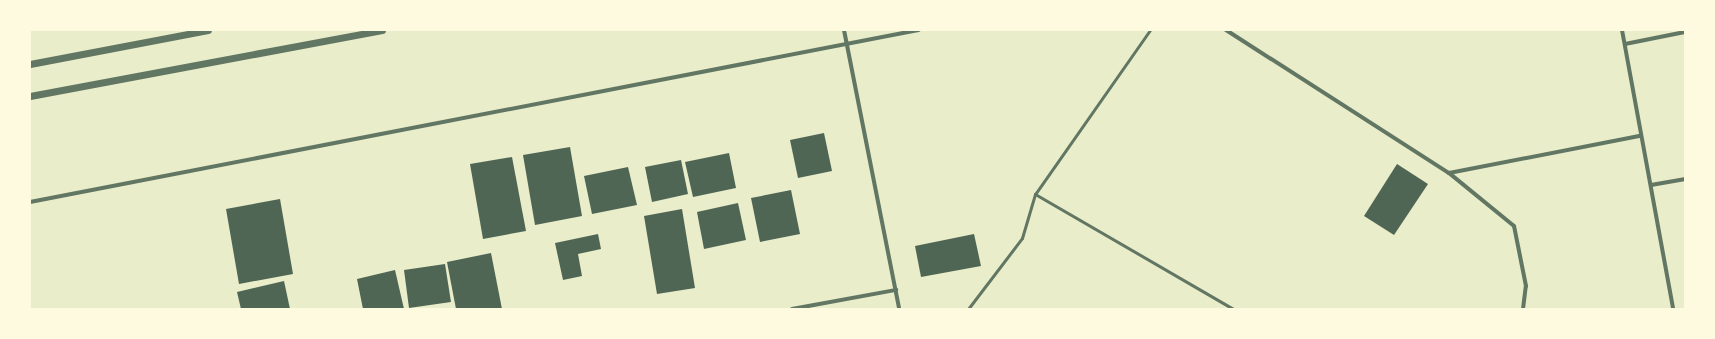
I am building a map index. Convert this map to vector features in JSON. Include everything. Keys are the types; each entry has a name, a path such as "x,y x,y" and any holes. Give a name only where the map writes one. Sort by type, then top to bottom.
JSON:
{"street":[{"path":"30,64 208,30"},
{"path":"30,96 382,30"},
{"path":"844,30 899,309"},
{"path":"30,202 918,30"},
{"path":"1226,30 1449,172 1514,226 1526,286 1523,309"},
{"path":"1622,30 1640,136 1651,185 1673,309"},
{"path":"1624,44 1685,32"},
{"path":"1449,172 1640,136"},
{"path":"1651,185 1685,179"},
{"path":"792,309 896,290"}],"lane":[{"path":"968,309 1022,238 1035,194 1150,30"},
{"path":"1035,194 1233,309"}],"building":[{"path":"824,133 832,171 798,178 790,140"},
{"path":"570,147 582,216 535,225 523,155"},
{"path":"729,153 736,188 693,197 685,162"},
{"path":"512,157 526,231 483,239 470,164"},
{"path":"681,160 688,194 652,202 645,167"},
{"path":"1397,164 1428,184 1394,235 1364,216"},
{"path":"628,167 637,205 592,214 584,176"},
{"path":"791,190 800,234 760,242 751,198"},
{"path":"280,199 293,274 239,284 226,209"},
{"path":"738,203 746,240 704,249 697,212"},
{"path":"682,209 695,288 657,294 644,216"},
{"path":"598,234 601,249 578,254 582,276 563,280 555,243"},
{"path":"974,234 981,266 921,277 915,246"},
{"path":"491,253 502,309 456,309 447,262"},
{"path":"445,264 451,302 409,308 404,270"},
{"path":"395,270 404,309 363,309 357,279"},
{"path":"284,281 290,309 241,309 237,292"}]}
